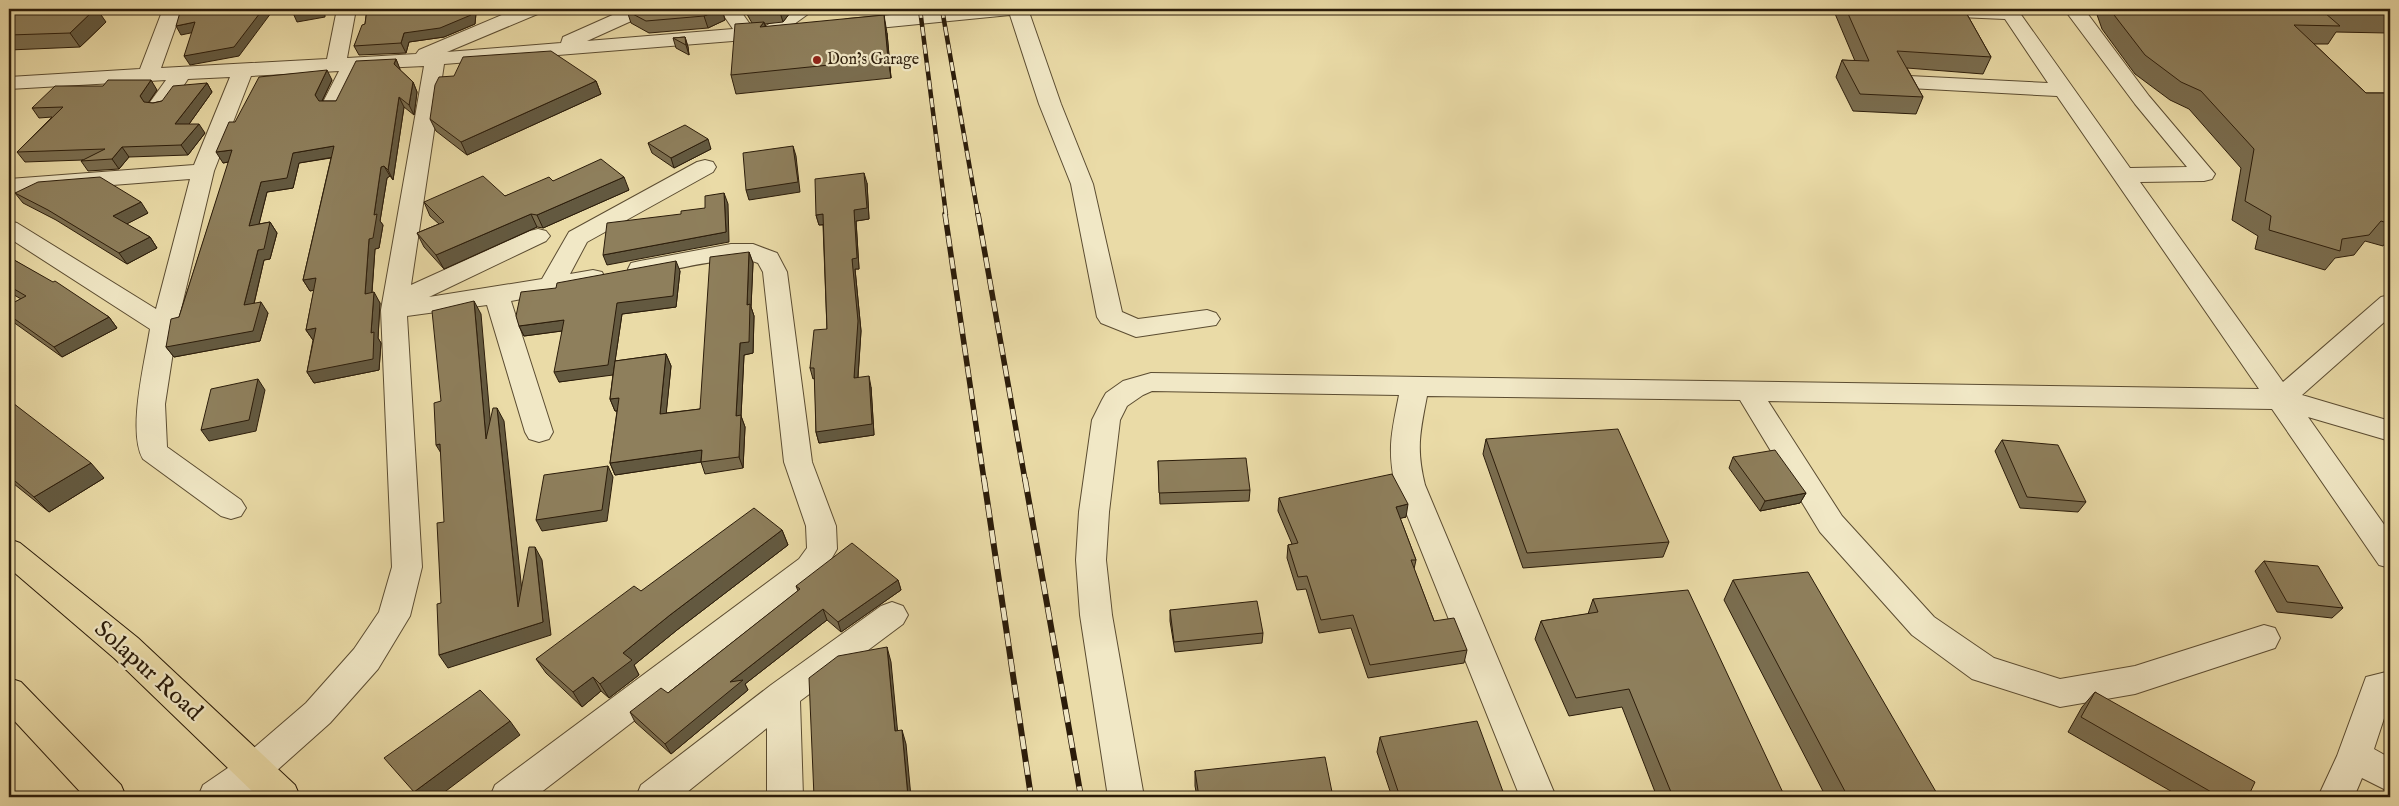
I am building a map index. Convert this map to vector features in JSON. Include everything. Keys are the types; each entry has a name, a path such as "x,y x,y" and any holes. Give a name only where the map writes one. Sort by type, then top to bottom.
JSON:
{"highway":[{"name":"Solapur Road","path":"9,551 126,648 282,797"},
{"path":"9,692 108,797"}],"street":[{"path":"148,75 172,9"},
{"path":"332,104 344,64 346,9"},
{"path":"425,60 458,39 533,9"},
{"path":"550,50 642,9"},
{"path":"734,9 732,13 747,34"},
{"path":"772,32 806,9"},
{"path":"9,83 425,60 772,32 821,27 890,15 1012,9"},
{"path":"1018,9 1050,104 1082,184 1110,318 1136,328 1208,319"},
{"path":"1912,9 2009,12 2390,556"},
{"path":"2074,9 2142,100 2204,174 2124,175"},
{"path":"216,797 253,770 318,713 366,658 394,616 407,567 395,306 425,60"},
{"path":"231,508 153,452 151,404 164,326 203,170 243,70"},
{"path":"159,105 182,73"},
{"path":"1910,82 2064,90"},
{"path":"551,285 578,236 705,167"},
{"path":"9,186 203,170"},
{"path":"9,228 164,326"},
{"path":"395,306 538,236"},
{"path":"395,306 497,295 731,252 753,252 768,258 775,272 798,462 820,526 822,549 810,568 508,797"},
{"path":"497,295 539,432"},
{"path":"2281,399 2390,303"},
{"path":"1126,797 1096,615 1090,560 1106,420 1116,400 1133,388 1151,382 2281,399 2390,432"},
{"path":"1415,386 1404,439 1404,460 1410,485 1538,797"},
{"path":"1748,391 1831,524 1923,626 1984,668 2060,693 2135,680 2264,638"},
{"path":"654,797 783,695 892,615"},
{"path":"2336,797 2354,756 2378,687 2390,685"},
{"path":"783,695 785,797"},
{"path":"2354,756 2390,776"}],"building":[{"path":"64,9 95,9 70,33 9,35 9,14 59,12"},
{"path":"181,9 263,9 234,47 184,56 195,22 176,26"},
{"path":"295,9 318,9 293,13"},
{"path":"367,9 471,9 471,15 440,28 404,33 401,43 354,46 362,25 365,24"},
{"path":"632,9 721,9 704,16 646,21 627,11"},
{"path":"748,9 774,9 749,11"},
{"path":"1846,9 1964,9 1991,57 1897,51 1923,97 1860,94 1842,60 1869,61"},
{"path":"2110,9 2390,9 2390,14 2325,13 2340,26 2294,25 2366,93 2390,93 2390,224 2381,221 2369,235 2342,239 2340,251 2269,230 2271,216 2245,201 2254,149 2201,91 2181,82 2145,55"},
{"path":"884,15 888,59 731,75 735,24 764,22 760,27"},
{"path":"685,37 686,45 673,38"},
{"path":"551,51 596,81 461,142 430,119 435,85 439,77 454,76 463,57"},
{"path":"396,59 394,64 413,82 409,105 399,97 388,170 384,166 381,167 374,215 377,214 373,238 369,239 365,294 374,292 371,333 374,332 373,359 307,372 316,328 306,330 316,278 303,280 334,146 293,153 287,178 261,182 249,226 270,222 264,249 258,250 244,305 261,302 253,331 166,347 171,319 179,317 232,150 216,152 229,122 235,122 259,77 327,70 315,95 319,101 336,101 356,61"},
{"path":"108,80 151,80 140,96 144,102 153,103 162,101 173,86 207,83 175,124 199,124 181,145 122,147 112,159 81,161 105,149 17,152 63,107 32,108 55,86 103,86"},
{"path":"685,125 708,139 671,158 648,143"},
{"path":"793,146 798,182 746,190 743,153"},
{"path":"601,159 624,177 537,215 531,214 436,255 417,233 444,222 424,202 483,176 505,196 549,177 553,181"},
{"path":"864,173 867,208 854,210 857,258 852,259 858,321 854,378 869,376 872,424 816,432 814,368 810,368 814,330 827,329 823,214 816,215 815,179"},
{"path":"100,177 141,202 113,216 150,237 119,253 48,210 15,193 38,182"},
{"path":"724,193 726,232 603,255 607,223 681,214 681,211 705,208 705,196"},
{"path":"749,252 747,305 750,304 749,342 740,343 736,416 741,415 739,457 701,462 702,450 610,463 619,398 610,399 615,361 666,354 660,414 700,409 710,257"},
{"path":"9,257 53,282 55,281 109,317 54,347 9,315 9,305 26,296 9,286"},
{"path":"676,261 673,296 617,303 608,365 554,372 564,320 519,326 516,316 521,292 556,288 557,283"},
{"path":"474,301 486,439 493,408 497,408 518,607 529,547 535,547 543,622 439,655 437,604 441,603 437,523 444,522 440,444 436,445 434,403 441,401 432,311"},
{"path":"258,379 249,420 201,430 211,389"},
{"path":"9,400 91,463 34,497 9,476"},
{"path":"1618,429 1669,542 1527,553 1486,439"},
{"path":"2002,440 2058,445 2086,502 2027,497"},
{"path":"1775,450 1806,493 1765,501 1733,457"},
{"path":"1246,458 1250,490 1159,493 1158,461"},
{"path":"608,466 602,510 536,520 544,475"},
{"path":"1392,474 1408,504 1396,507 1416,560 1411,560 1434,621 1454,618 1467,650 1370,665 1353,615 1321,620 1307,576 1298,577 1288,545 1298,543 1279,498"},
{"path":"754,508 782,530 623,653 632,660 600,684 593,677 573,692 536,659 634,586 641,591"},
{"path":"852,543 898,580 838,622 823,609 730,682 743,680 665,744 630,712 661,688 668,693 800,589 796,586"},
{"path":"2264,561 2318,566 2343,608 2287,602"},
{"path":"1808,572 1939,797 1848,797 1733,580"},
{"path":"1688,590 1785,797 1673,797 1629,689 1576,698 1541,621 1598,612 1593,599"},
{"path":"1257,601 1263,633 1174,642 1170,610"},
{"path":"887,647 895,731 902,730 908,797 814,797 809,678 838,656"},
{"path":"480,690 510,721 414,792 384,758"},
{"path":"2095,692 2255,782 2248,797 2220,797 2081,717"},
{"path":"1477,721 1505,797 1400,797 1380,737"},
{"path":"1325,757 1333,797 1199,797 1195,771"}],"railway":[{"path":"920,9 946,215"},
{"path":"942,9 978,215"},
{"path":"945,214 984,480"},
{"path":"978,214 1025,480"},
{"path":"984,479 1031,797"},
{"path":"1025,479 1081,797"}],"place":[{"name":"Don’s Garage","path":"817,60"}]}
